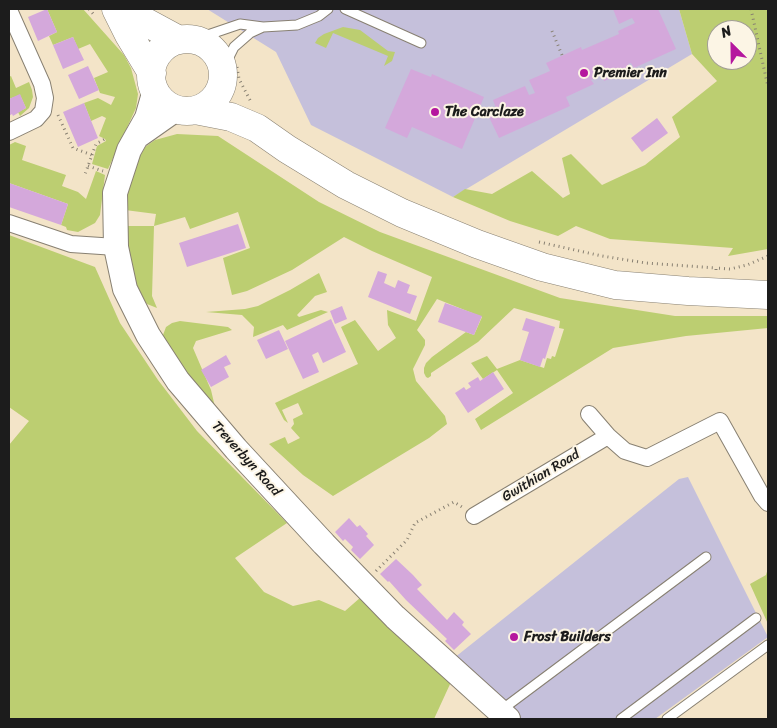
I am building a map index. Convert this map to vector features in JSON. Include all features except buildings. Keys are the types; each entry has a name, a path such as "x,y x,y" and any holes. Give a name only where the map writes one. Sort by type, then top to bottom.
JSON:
{"highway":[{"path":"117,10 186,40 209,47 230,78 236,100 257,118 287,149 346,185 394,209 477,244 542,267 615,285 715,280 768,295"},
{"path":"117,10 163,102 186,110 231,117 257,118"},
{"path":"153,82 153,64 163,49 186,40"},
{"path":"186,110 212,101 222,84 230,78"}],"street":[{"path":"9,10 42,84 45,98 43,112 36,119 9,132"},
{"name":"Treverbyn Road","path":"153,82 147,118 129,150 115,193 116,247 125,289 148,335 178,381 236,449 395,617 504,715"},
{"name":"Treverbyn Road","path":"138,136 186,110"},
{"path":"9,223 71,244 116,247"},
{"path":"589,414 608,436 626,451 647,458 720,421 762,496 768,503"},
{"name":"Gwithian Road","path":"474,516 608,436"}],"lane":[{"path":"186,40 240,24 263,27 297,25 319,16 328,9"},
{"path":"345,9 422,43"},
{"path":"230,78 234,47 250,33 263,27"},
{"path":"504,715 706,557"},
{"path":"621,719 756,618"},
{"path":"667,719 768,645"}],"path":[{"path":"751,9 768,87"},
{"path":"552,31 562,55"},
{"path":"230,78 257,118"},
{"path":"55,107 73,148 92,155"},
{"path":"84,177 96,144 106,139"},
{"path":"88,166 103,171"},
{"path":"537,241 602,256 646,263 715,280 730,269 747,265 768,256"},
{"path":"363,584 407,540 415,523 454,502 474,516"}],"shaded area":[{"path":"207,9 679,9 692,54 453,197 311,125 276,52"},
{"path":"688,477 768,637 655,719 519,719 454,658 679,479"}],"green space":[{"path":"47,9 83,9 124,55 131,68 138,94 136,108 108,169 92,164 97,146 106,141 99,136 106,118 102,116 91,121 84,103 98,98 111,105 115,97 100,93 94,78 108,72 90,44 78,49 73,37 53,45 49,36 57,32"},
{"path":"679,9 768,9 768,249 728,256 733,248 610,239 576,226 558,236 510,221 453,197 465,189 492,194 532,171 563,198 570,194 562,158 571,154 602,185 645,165 680,137 672,117 717,81 692,54"},
{"path":"343,27 360,30 388,51 395,52 392,61 384,66 388,56 333,33 326,48 315,43 324,34"},
{"path":"11,76 16,88 29,82 32,90 33,97 29,108 20,116 18,112 26,108 20,95 9,99 9,77"},
{"path":"177,134 218,136 319,202 380,232 560,298 675,316 768,316 768,328 686,336 613,348 481,430 475,419 513,393 497,370 483,379 471,363 487,356 497,369 520,360 544,368 547,358 555,357 564,329 559,328 560,321 514,308 478,342 431,373 431,376 428,378 424,373 426,363 466,332 474,335 482,317 437,299 417,330 425,340 425,345 413,369 416,381 445,416 447,424 429,438 333,496 303,475 269,444 285,437 288,444 300,438 291,428 294,424 293,419 303,414 298,403 282,410 288,423 284,420 275,403 358,364 341,327 355,320 378,351 396,338 388,325 387,310 416,321 432,277 344,237 292,270 247,291 232,295 223,258 250,248 238,212 190,229 185,217 154,226 156,214 125,210 127,189 133,169 145,147 155,140"},
{"path":"15,142 26,146 22,160 66,175 62,186 78,192 86,199 96,171 105,175 100,215 95,223 78,232 67,230 66,227 61,225 68,204 9,183 9,145"},
{"path":"127,226 154,226 152,296 157,308 147,304 141,297 127,254"},
{"path":"9,235 95,267 120,323 158,380 197,431 287,523 235,558 264,592 293,606 319,600 345,611 361,597 451,682 434,719 9,719 9,445 29,421 9,407"},
{"path":"319,273 327,292 315,296 297,315 299,317 321,310 328,312 287,330 283,325 253,337 254,327 242,315 206,312 258,306"},
{"path":"180,321 228,327 232,330 196,341 193,348 211,390 215,407 192,385 163,340 166,327"},
{"path":"768,568 768,624 750,584 766,575"}],"place":[{"name":"Premier Inn","path":"584,73"},
{"name":"The Carclaze","path":"435,112"},
{"name":"Frost Builders","path":"514,637"}]}
